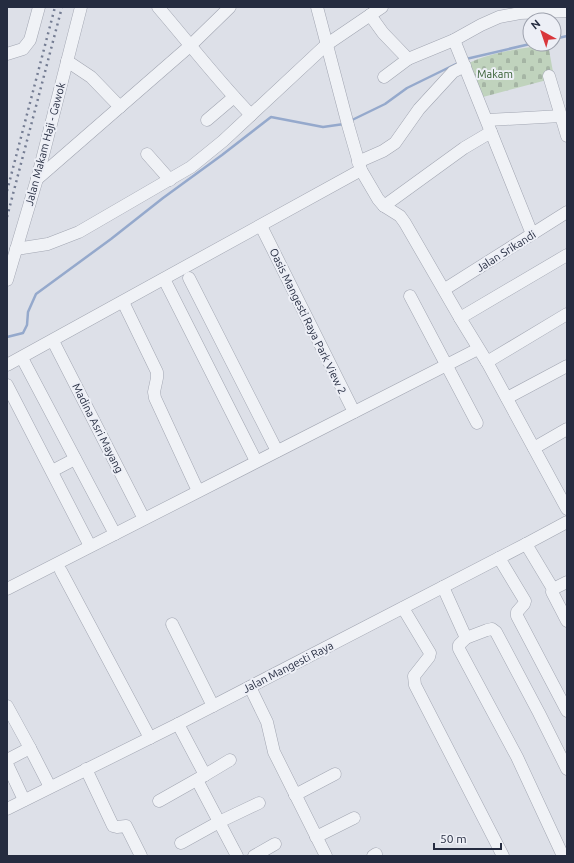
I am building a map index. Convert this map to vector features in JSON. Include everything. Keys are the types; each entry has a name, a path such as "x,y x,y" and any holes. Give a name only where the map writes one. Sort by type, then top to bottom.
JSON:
{"street":[{"path":"7,54 23,48 30,40 39,7"},
{"name":"Jalan Makam Haji - Gawok","path":"7,280 36,179 81,7"},
{"path":"158,7 251,115"},
{"path":"36,179 191,45 230,7"},
{"path":"317,7 347,123 360,166 371,189 384,206 397,214 403,220 487,362 534,448 562,487 567,509"},
{"path":"16,249 48,244 79,232 170,180 208,155 326,45 382,7"},
{"path":"384,77 408,60 454,40 481,25 507,15 567,11"},
{"path":"370,15 383,33 408,60"},
{"path":"454,40 490,126 532,234"},
{"path":"67,61 91,76 120,107"},
{"path":"7,365 164,279 360,166 383,151 395,143 419,109 453,72 464,63"},
{"path":"549,76 567,136"},
{"path":"207,120 234,97"},
{"path":"384,206 464,148 490,126 561,116"},
{"path":"147,154 170,180"},
{"name":"Jalan Srikandi","path":"445,289 567,212"},
{"name":"Oasis Mangesti Raya Park View 2","path":"263,230 354,412"},
{"path":"460,318 567,255"},
{"path":"189,278 277,451"},
{"path":"164,279 256,461"},
{"path":"410,296 477,423"},
{"path":"124,304 154,366 157,378 154,392 155,398 198,491"},
{"path":"487,362 567,314"},
{"name":"Madina Asri Mayang","path":"53,341 142,516"},
{"path":"7,589 478,348"},
{"path":"22,358 115,534"},
{"path":"507,398 567,366"},
{"path":"7,385 90,546"},
{"path":"534,448 567,429"},
{"path":"52,471 75,459"},
{"name":"Jalan Mangesti Raya","path":"7,809 178,724 567,522"},
{"path":"526,544 553,589 552,592 567,621"},
{"path":"499,558 525,601 517,612 517,616 567,711"},
{"path":"61,571 150,738"},
{"path":"553,589 567,582"},
{"path":"443,587 466,638"},
{"path":"403,608 430,653 429,657 414,676 415,685 503,856"},
{"path":"172,624 213,706"},
{"path":"563,856 517,757 459,649 459,645 466,638 492,629 496,632 567,769"},
{"path":"250,687 267,722 274,752 326,856"},
{"path":"7,706 50,787"},
{"path":"178,724 219,822 238,856"},
{"path":"7,760 30,748"},
{"path":"160,801 230,760"},
{"path":"7,764 24,800"},
{"path":"86,769 114,826 126,826 141,856"},
{"path":"295,795 335,774"},
{"path":"181,843 219,822 259,803"},
{"path":"316,837 354,818"},
{"path":"254,856 275,844"}],"green space":[{"name":"Makam","path":"522,48 522,52 549,52 553,72 547,80 483,97 469,63 498,53"}],"waterway":[{"path":"562,37 567,36"},
{"path":"466,59 522,46"},
{"path":"350,121 385,104 407,88 458,63"},
{"path":"7,337 23,333 27,325 28,312 36,294 271,117 323,127 344,124"}],"railway":[{"path":"7,191 55,7"},
{"path":"7,217 62,7"}]}
